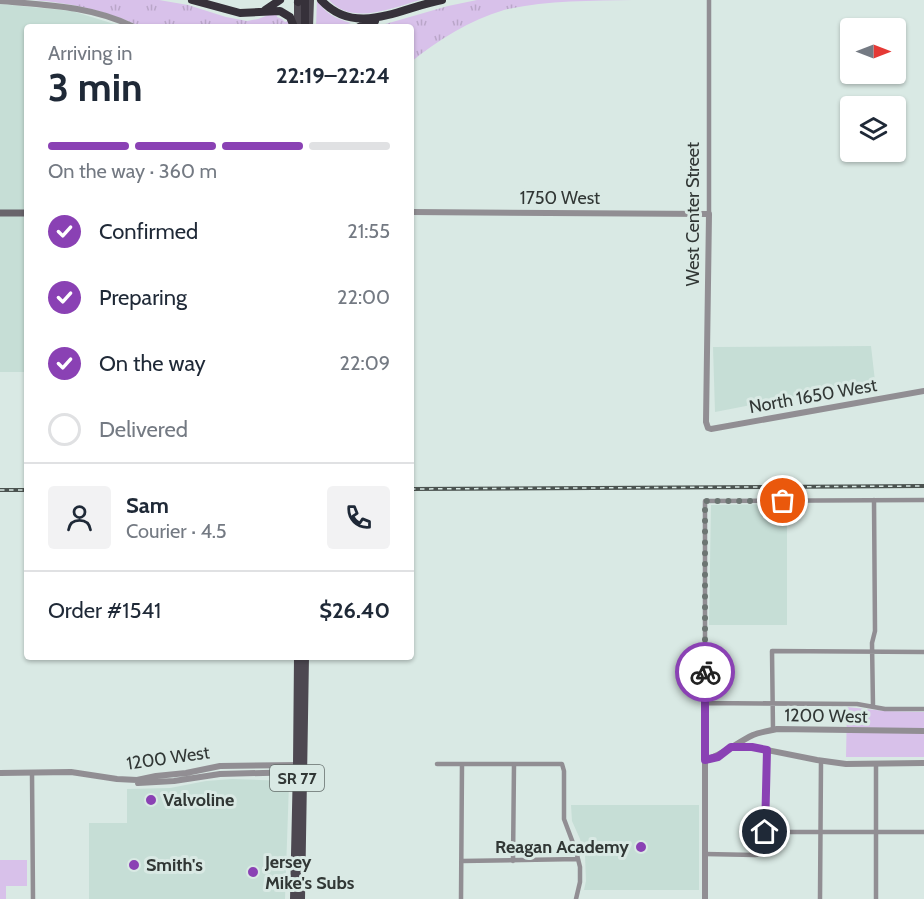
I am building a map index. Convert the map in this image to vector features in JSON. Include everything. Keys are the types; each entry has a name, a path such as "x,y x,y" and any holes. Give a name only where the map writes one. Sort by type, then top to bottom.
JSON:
{"highway":[{"path":"192,0 235,12 282,12 290,17 294,24"},
{"path":"256,12 271,7 280,0"},
{"path":"321,0 335,12 348,18 360,20 384,17"},
{"path":"366,24 442,0"},
{"path":"300,1 304,24"}],"main road":[{"path":"309,24 310,0"},
{"path":"296,24 300,1"},
{"path":"0,213 24,213"},
{"name":"SR 77","path":"298,660 301,899"},
{"name":"SR 77","path":"294,899 305,660"}],"street":[{"name":"West Center Street","path":"708,0 709,213 706,422 708,428"},
{"path":"0,1 64,6 85,10 127,24"},
{"name":"1750 West","path":"414,212 709,213"},
{"name":"North 1650 West","path":"708,428 716,429 924,392"},
{"path":"873,706 874,500"},
{"path":"705,899 705,501 924,500"},
{"path":"773,730 772,651 924,652"},
{"path":"705,703 856,704 885,709 924,709"},
{"name":"1200 West","path":"705,760 718,757 731,747 756,734 773,730 924,732"},
{"name":"1200 West","path":"731,747 752,747 846,764 924,763"},
{"path":"705,854 762,854 765,849 767,750"},
{"path":"820,899 821,761"},
{"path":"437,764 562,764 564,819 581,874 576,899"},
{"path":"461,899 462,764"},
{"path":"513,861 514,764"},
{"path":"876,764 876,899"},
{"name":"1200 West","path":"0,775 71,772 137,780 220,766 301,768"},
{"path":"32,774 33,899"},
{"path":"765,832 924,832"},
{"path":"462,861 578,859"}],"shaded area":[{"path":"0,4 72,11 114,24 24,24 24,372 0,372"},
{"path":"871,346 875,381 715,412 713,347"},
{"path":"787,504 787,625 709,625 711,505"},
{"path":"232,779 287,781 289,783 285,899 89,899 89,823 127,823 127,789 170,788"},
{"name":"Reagan Academy","path":"571,805 699,805 699,890 584,890 585,856 572,821"}],"green space":[{"path":"34,0 159,0 188,5 247,21 276,12 277,17 285,22 288,21 289,24 135,24 115,16"},
{"path":"317,0 331,15 351,23 348,24 316,24"},
{"path":"329,0 420,0 361,14 338,8"},
{"path":"477,0 633,0 552,3 504,10 479,19 455,32 414,60 414,24 385,24"},
{"path":"847,707 924,712 924,757 846,757"},
{"path":"0,860 27,860 27,886 6,886 6,899 0,899"}],"railway":[{"path":"414,489 924,486"},
{"path":"0,490 24,490"}],"way so far":[{"path":"705,672 705,501 783,501"}],"place":[{"name":"Valvoline","path":"151,800"},
{"name":"Reagan Academy","path":"641,847"},
{"name":"Smith's","path":"134,865"},
{"name":"Jersey Mike's Subs","path":"253,872"}],"route":[{"path":"705,672 705,760 718,757 731,747 767,750 765,832"}]}
